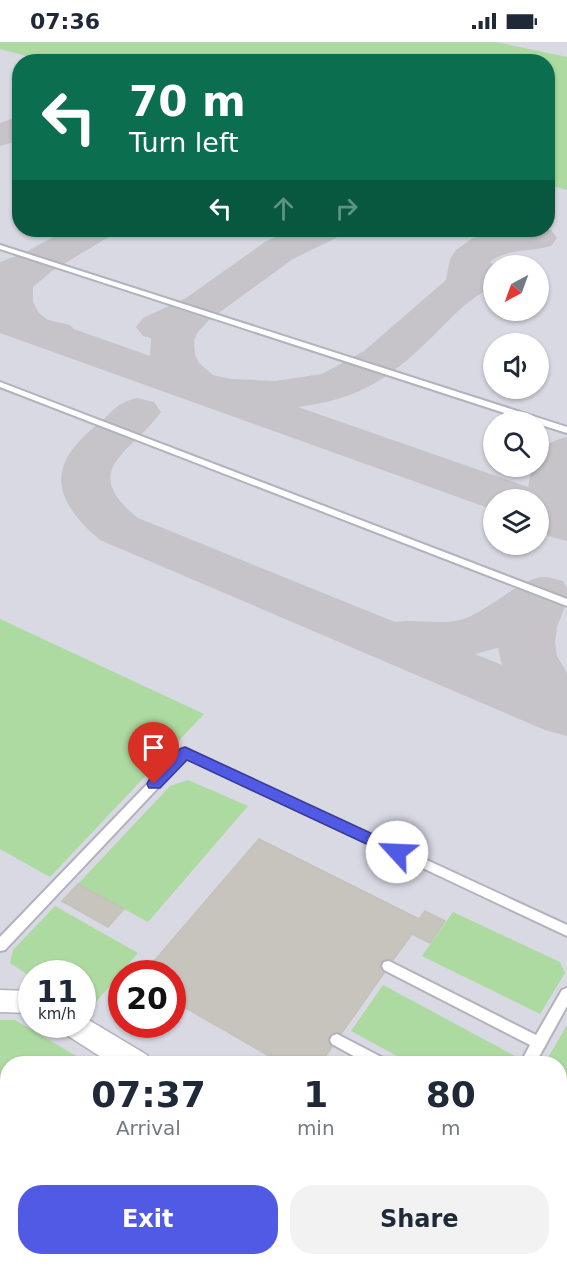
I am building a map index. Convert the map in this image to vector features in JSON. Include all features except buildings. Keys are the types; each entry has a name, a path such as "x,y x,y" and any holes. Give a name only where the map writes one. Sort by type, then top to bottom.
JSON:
{"street":[{"path":"0,1001 18,1002"},
{"path":"94,1038 123,1056"}],"lane":[{"path":"0,247 567,430"},
{"path":"0,384 567,603"},
{"path":"0,946 185,752 567,931"},
{"path":"389,966 539,1043"},
{"path":"532,1056 567,994"},
{"path":"337,1040 367,1056"}],"shaded area":[{"path":"0,42 567,42 567,1056 0,1056"}],"green space":[{"path":"0,42 496,42 553,54 19,54 0,49"},
{"path":"555,54 567,57 567,190 555,187"},
{"path":"0,619 204,714 50,877 0,849"},
{"path":"188,780 248,806 148,922 78,884 170,786"},
{"path":"55,906 138,953 132,960 108,960 108,988 96,1002 96,960 18,960 18,968 10,963 13,950"},
{"path":"453,912 560,962 565,973 540,1014 422,956"},
{"path":"383,985 515,1056 397,1056 351,1031"},
{"path":"0,1020 18,1022 18,1038 46,1038 76,1056 0,1056"},
{"path":"567,1025 567,1056 549,1056"}],"taxiway":[{"path":"0,136 12,130"},
{"path":"38,262 81,237"},
{"path":"158,327 180,319 201,307 279,251 305,237"},
{"path":"466,284 470,259 477,252 509,239 537,238"},
{"path":"0,276 38,262"},
{"path":"35,330 18,316 14,310 11,295 16,280 38,262"},
{"path":"193,313 174,335 171,348 176,363 189,379 213,391 259,395 291,394 323,389 367,370 392,351 451,296 474,280 483,277"},
{"path":"0,318 35,330"},
{"path":"35,330 40,332"},
{"path":"35,330 40,332"},
{"path":"40,332 55,334"},
{"path":"40,332 484,489"},
{"path":"137,412 95,453 85,476 86,488 91,499 107,519 119,529 567,715"},
{"path":"567,452 555,471 553,479 555,496 567,525"},
{"path":"398,640 438,642 476,635 512,619 543,594 533,611 528,627 526,642 528,656 533,670 542,683 567,708"}],"route":[{"path":"154,784 185,752 397,852"}]}
